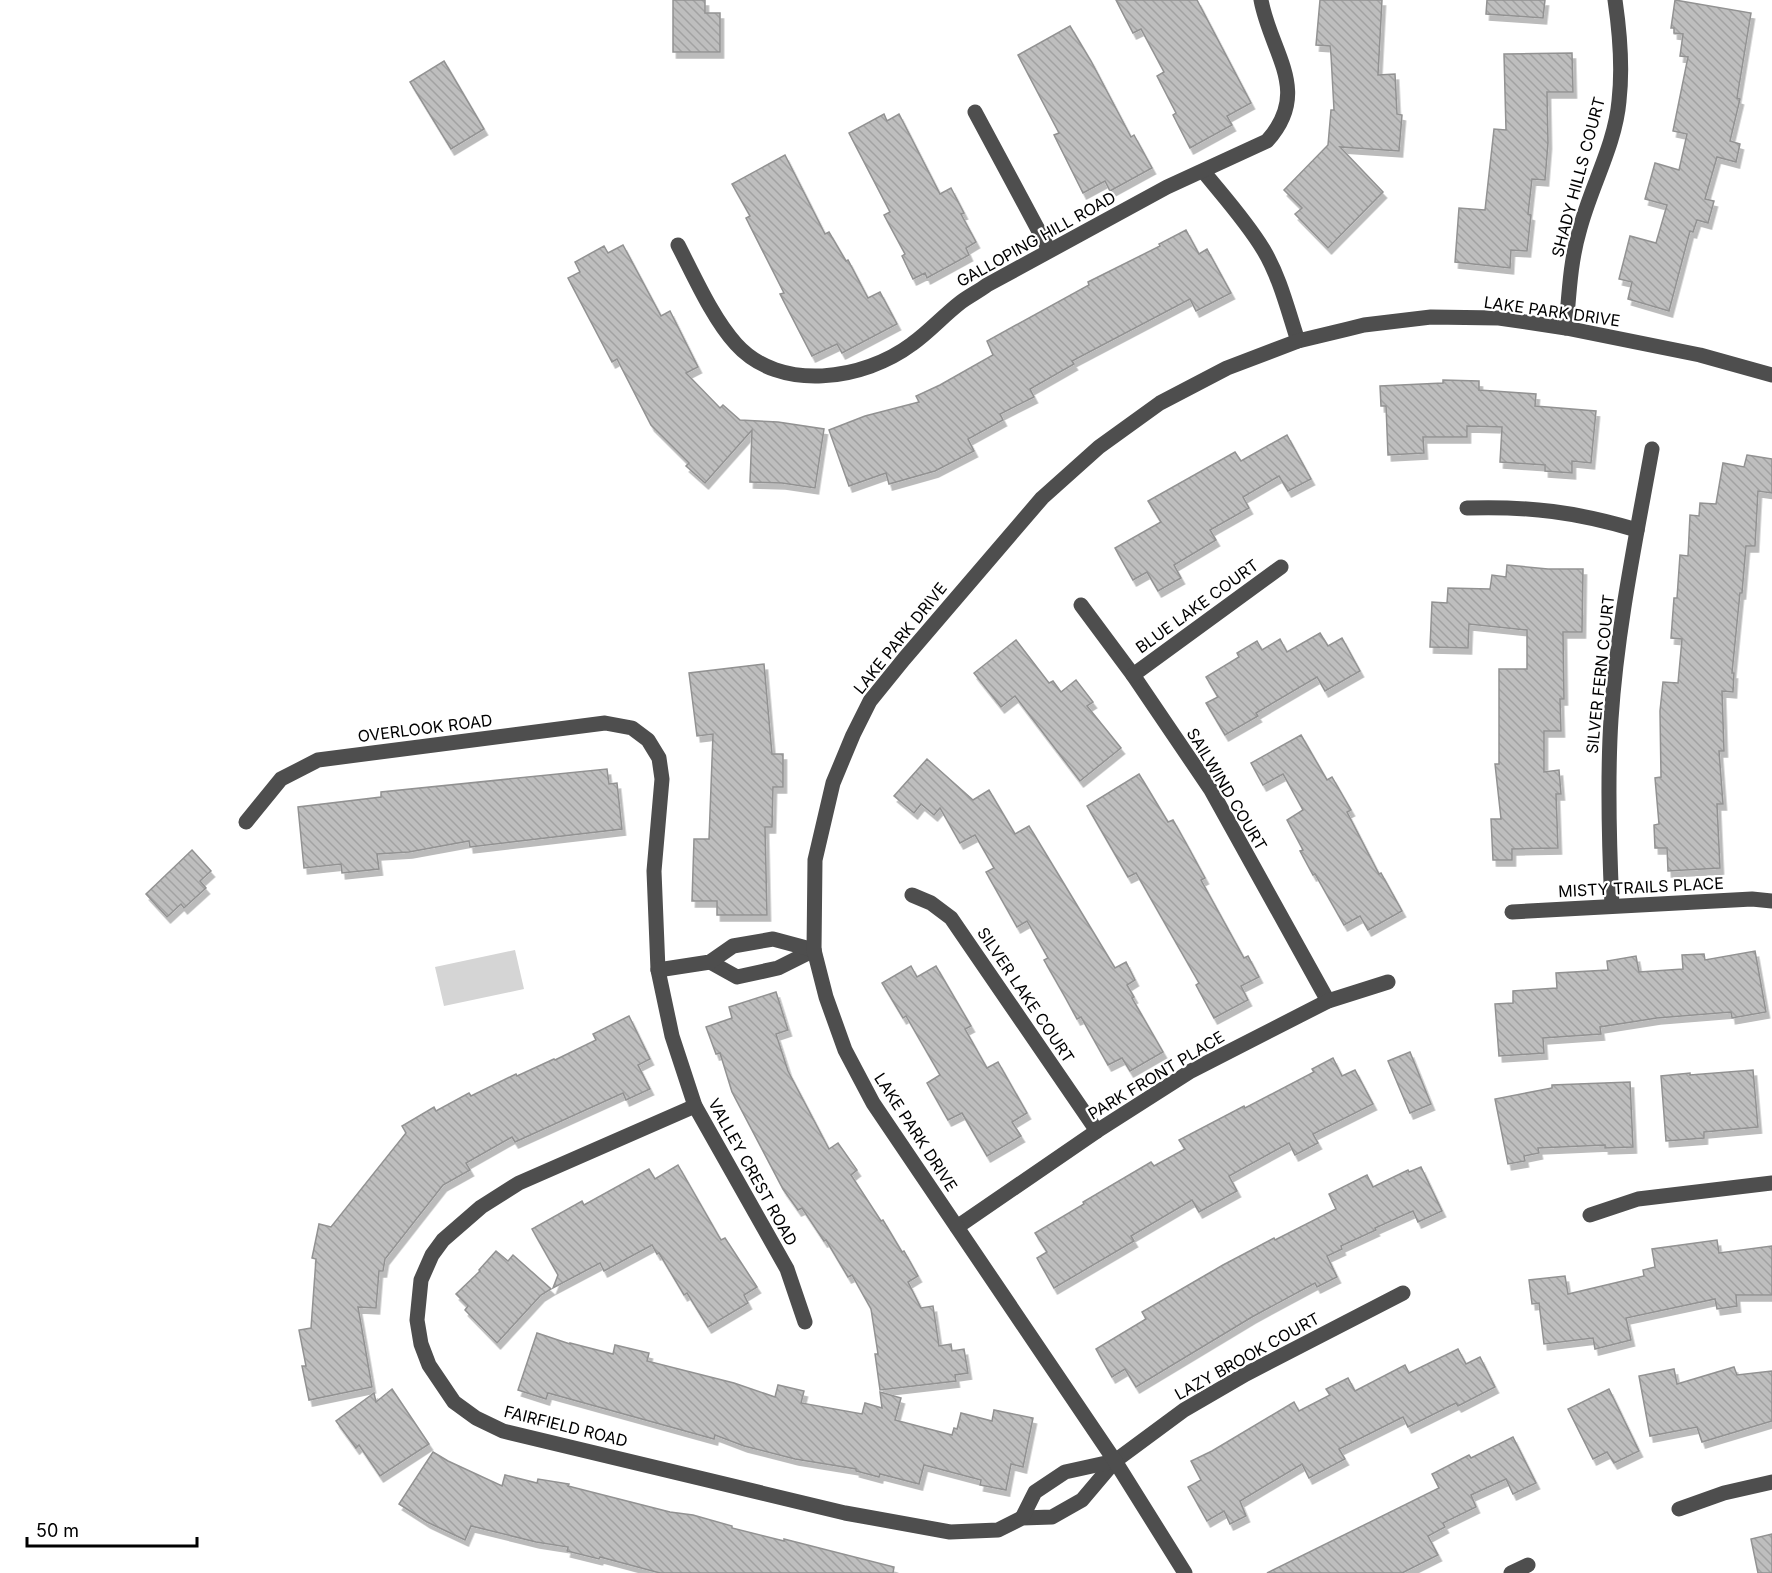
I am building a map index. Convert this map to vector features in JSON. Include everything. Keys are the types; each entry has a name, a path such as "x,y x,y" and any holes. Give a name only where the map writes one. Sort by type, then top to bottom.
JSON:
{"street":[{"name":"GALLOPING HILL ROAD","path":"678,245 720,323 736,345 758,362 783,373 816,376 850,372 882,362 912,345 961,302 1049,250 1167,187 1267,141 1279,128 1287,110 1289,93 1284,71 1263,13 1261,0"},
{"name":"SHADY HILLS COURT","path":"1566,328 1571,274 1579,232 1610,140 1619,103 1622,48 1615,0"},
{"path":"975,112 1049,250"},
{"path":"1203,171 1247,224 1264,251 1279,282 1298,341"},
{"name":"LAKE PARK DRIVE","path":"1185,1573 1115,1461 873,1104 851,1061 826,997 814,950 815,860 833,783 853,735 870,701 904,658 1042,498 1099,447 1160,403 1227,368 1298,341 1364,325 1431,317 1499,318 1566,328 1700,355 1772,375"},
{"name":"SILVER FERN COURT","path":"1612,906 1608,806 1611,718 1619,642 1652,448"},
{"path":"1467,508 1508,507 1551,510 1596,518 1637,530"},
{"name":"BLUE LAKE COURT","path":"1133,675 1281,567"},
{"name":"SAILWIND COURT","path":"1081,605 1133,675 1211,790 1328,1001"},
{"name":"OVERLOOK ROAD","path":"246,822 281,779 318,760 605,723 632,728"},
{"name":"VALLEY CREST ROAD","path":"632,728 648,740 659,758 662,779 654,871 658,970 672,1036 695,1106 787,1269 805,1322"},
{"name":"SILVER LAKE COURT","path":"912,895 931,903 951,918 1097,1131"},
{"name":"MISTY TRAILS PLACE","path":"1512,912 1752,899 1772,901"},
{"path":"658,970 710,962 733,946 773,939 814,950"},
{"path":"710,962 737,977 778,968 814,950"},
{"name":"PARK FRONT PLACE","path":"957,1227 1097,1131 1191,1071 1328,1001 1388,982"},
{"name":"FAIRFIELD ROAD","path":"695,1106 519,1183 481,1207 443,1240 432,1255 421,1280 417,1320 421,1344 429,1365 454,1402 476,1418 503,1431 845,1513 950,1532 998,1530 1022,1518 1052,1517 1082,1500 1115,1461"},
{"path":"1590,1215 1638,1199 1772,1183"},
{"name":"LAZY BROOK COURT","path":"1115,1461 1193,1405 1257,1368 1403,1293"},
{"path":"1022,1518 1035,1492 1065,1472 1115,1461"},
{"path":"1679,1509 1724,1493 1772,1482"},
{"path":"1511,1573 1528,1565"}],"shaded area":[{"path":"515,950 524,989 444,1006 435,967"}],"building":[{"path":"673,0 705,0 705,13 720,13 720,52 673,52"},
{"path":"1116,0 1197,0 1251,103 1227,116 1232,125 1190,148 1173,115 1176,113 1157,76 1164,72 1141,29 1133,33"},
{"path":"1320,0 1382,0 1378,75 1395,74 1397,114 1402,115 1399,151 1340,147 1383,192 1328,248 1295,214 1302,208 1284,190 1328,145 1331,110 1334,110 1331,55 1330,46 1316,45"},
{"path":"1487,0 1545,0 1543,18 1486,14"},
{"path":"1675,0 1751,13 1737,98 1740,99 1730,141 1740,144 1736,162 1717,157 1705,199 1714,201 1708,223 1697,220 1693,232 1690,231 1669,311 1628,299 1632,282 1619,279 1630,236 1656,243 1667,205 1645,199 1655,163 1679,170 1687,134 1673,131 1688,57 1680,56 1683,34 1674,33 1674,28 1671,28"},
{"path":"1070,26 1131,137 1134,135 1152,168 1110,191 1105,181 1083,193 1054,135 1059,133 1018,55"},
{"path":"1572,53 1573,92 1547,92 1548,143 1545,180 1532,179 1527,251 1511,250 1510,268 1455,262 1459,208 1485,210 1494,129 1506,130 1504,54"},
{"path":"444,61 484,129 451,149 410,82"},
{"path":"884,114 887,121 899,114 940,194 951,188 964,213 961,214 976,242 966,248 969,255 927,278 925,273 913,279 902,256 905,254 884,215 890,212 849,133"},
{"path":"785,155 825,234 829,232 846,261 848,260 868,298 880,292 897,324 842,353 837,344 812,356 780,294 784,293 746,218 750,216 732,184"},
{"path":"1186,230 1199,254 1207,249 1231,293 1196,311 1190,299 1072,361 1074,364 1030,389 1034,397 1000,414 1003,420 968,439 974,451 935,471 889,484 886,473 849,486 829,430 865,416 919,402 916,396 993,355 987,341 1089,285 1088,282 1160,246 1159,244"},
{"path":"623,245 661,316 670,311 698,367 686,373 720,408 723,405 740,420 778,422 824,429 815,488 782,483 750,482 752,430 705,483 686,466 689,463 651,425 617,359 612,362 568,278 580,272 575,262 604,246 608,253"},
{"path":"1443,380 1479,381 1479,390 1536,394 1535,406 1596,411 1591,463 1572,461 1572,473 1545,471 1545,465 1500,462 1502,427 1467,426 1467,437 1423,437 1424,453 1388,455 1386,406 1381,406 1380,386 1443,383"},
{"path":"1287,435 1311,479 1288,491 1279,476 1243,497 1249,508 1210,530 1216,540 1174,565 1181,578 1158,591 1147,572 1133,580 1115,548 1161,522 1148,501 1235,452 1241,461"},
{"path":"1747,455 1772,459 1772,493 1758,491 1755,546 1746,546 1742,593 1740,593 1732,673 1734,673 1733,692 1722,691 1724,751 1719,751 1723,804 1717,804 1720,868 1668,871 1667,848 1655,848 1654,825 1659,824 1655,778 1661,777 1660,711 1663,682 1678,683 1682,639 1671,638 1680,555 1688,556 1690,515 1699,516 1700,503 1716,504 1723,463 1744,467"},
{"path":"1507,565 1548,569 1583,569 1582,632 1563,632 1564,699 1560,699 1561,731 1544,731 1544,772 1559,770 1561,794 1556,794 1558,848 1512,849 1512,860 1493,860 1491,819 1501,819 1495,764 1499,764 1499,669 1527,669 1527,630 1469,624 1468,648 1430,647 1432,602 1447,603 1448,588 1490,589 1492,575 1506,577"},
{"path":"1320,633 1328,646 1342,638 1360,671 1325,691 1317,677 1256,713 1258,716 1225,735 1206,703 1218,697 1206,677 1239,657 1237,653 1257,641 1262,650 1280,639 1287,652"},
{"path":"1016,640 1049,683 1053,681 1061,692 1076,680 1093,702 1087,706 1121,748 1080,781 1015,696 1001,707 974,673"},
{"path":"764,664 772,754 783,754 783,787 773,787 772,827 765,827 767,915 717,915 717,901 692,901 694,839 709,839 713,734 697,736 689,673"},
{"path":"1301,735 1327,780 1332,777 1351,810 1347,812 1379,874 1381,873 1402,911 1368,930 1360,916 1344,925 1315,874 1313,875 1287,820 1303,810 1283,774 1263,785 1251,763"},
{"path":"927,759 973,800 989,790 1015,834 1029,826 1115,968 1126,962 1135,980 1127,985 1134,997 1132,998 1163,1052 1130,1071 1122,1058 1108,1065 1081,1017 1077,1019 1044,960 1048,958 1027,921 1017,927 986,872 994,868 975,835 960,843 940,808 934,815 921,804 914,813 894,796"},
{"path":"607,769 609,784 617,783 622,829 470,847 469,841 409,852 377,854 379,869 342,873 341,864 304,868 298,807 381,797 381,792"},
{"path":"1139,774 1168,822 1173,820 1205,878 1201,880 1244,958 1248,956 1259,977 1241,986 1248,1000 1214,1018 1196,985 1199,983 1136,873 1128,877 1087,806"},
{"path":"192,850 211,871 200,881 206,888 184,908 181,904 167,917 146,894"},
{"path":"1755,951 1766,1012 1732,1018 1731,1012 1657,1018 1600,1027 1601,1034 1543,1038 1544,1053 1499,1056 1495,1004 1513,1003 1513,991 1557,988 1556,973 1608,970 1607,961 1636,956 1639,972 1683,969 1682,955 1704,954 1705,960"},
{"path":"911,966 917,977 936,966 971,1026 965,1029 987,1068 998,1062 1027,1113 1012,1122 1021,1136 987,1156 962,1113 948,1120 927,1083 940,1075 906,1016 903,1018 882,983"},
{"path":"776,992 788,1030 776,1034 788,1071 829,1149 838,1143 857,1170 851,1175 881,1221 883,1220 902,1252 904,1251 918,1276 908,1282 921,1308 933,1306 939,1346 951,1344 952,1351 964,1349 968,1373 955,1375 956,1381 880,1390 875,1354 878,1354 871,1309 852,1275 848,1277 826,1240 824,1241 802,1208 798,1210 783,1189 732,1092 720,1053 716,1054 706,1027 732,1018 729,1007"},
{"path":"629,1016 650,1059 638,1065 650,1089 626,1100 623,1093 515,1142 512,1137 466,1163 470,1170 443,1185 385,1259 383,1271 379,1271 376,1308 358,1307 372,1387 309,1400 302,1366 306,1366 299,1330 311,1328 316,1259 312,1258 319,1224 331,1227 406,1133 402,1126 434,1107 436,1111 469,1093 471,1096 516,1074 517,1076 555,1060 596,1040 593,1034"},
{"path":"1410,1052 1431,1104 1410,1113 1388,1061"},
{"path":"1333,1058 1342,1076 1355,1070 1373,1104 1313,1134 1318,1143 1295,1155 1289,1143 1229,1176 1237,1191 1199,1212 1192,1200 1131,1236 1134,1241 1054,1288 1037,1258 1047,1252 1035,1233 1151,1162 1154,1166 1185,1149 1179,1140 1314,1072 1312,1069"},
{"path":"1753,1070 1758,1127 1704,1132 1704,1138 1666,1141 1661,1076"},
{"path":"1630,1082 1633,1147 1605,1148 1605,1145 1538,1148 1539,1153 1524,1156 1525,1161 1508,1164 1495,1099 1552,1088 1552,1085"},
{"path":"678,1165 721,1240 725,1238 757,1287 744,1295 748,1303 708,1327 687,1293 684,1295 652,1245 604,1271 600,1263 553,1288 558,1275 532,1229 582,1201 584,1205 649,1169 655,1179"},
{"path":"1421,1167 1442,1211 1418,1222 1413,1211 1341,1246 1342,1249 1327,1256 1337,1277 1317,1287 1315,1283 1252,1317 1136,1387 1125,1369 1112,1377 1096,1349 1146,1319 1142,1312 1223,1265 1336,1209 1329,1194 1367,1175 1373,1187 1408,1170 1409,1172"},
{"path":"1717,1240 1719,1253 1772,1246 1772,1295 1736,1295 1737,1306 1717,1309 1715,1299 1626,1318 1631,1340 1595,1349 1593,1338 1544,1344 1539,1303 1532,1304 1529,1280 1565,1276 1568,1294 1644,1276 1643,1270 1655,1267 1652,1249"},
{"path":"496,1251 508,1261 513,1255 551,1289 541,1295 497,1343 465,1310 468,1306 456,1294 480,1271"},
{"path":"537,1333 570,1344 613,1354 615,1345 649,1353 647,1361 734,1383 775,1397 778,1385 804,1391 801,1403 862,1414 865,1403 882,1408 880,1392 901,1398 895,1420 952,1435 954,1428 957,1429 961,1413 992,1421 994,1410 1033,1418 1023,1467 1011,1464 1006,1490 980,1485 981,1480 924,1465 919,1484 880,1474 879,1477 856,1471 856,1469 795,1459 744,1446 715,1435 714,1439 548,1393 546,1399 518,1390"},
{"path":"1458,1349 1466,1364 1480,1357 1495,1387 1458,1406 1456,1403 1408,1427 1403,1417 1339,1449 1345,1459 1309,1478 1302,1464 1240,1501 1246,1516 1230,1524 1224,1511 1207,1521 1188,1487 1201,1480 1191,1461 1294,1402 1299,1411 1330,1395 1326,1389 1348,1378 1355,1391 1405,1365 1409,1373"},
{"path":"1734,1367 1737,1375 1772,1371 1772,1421 1702,1442 1697,1427 1650,1436 1639,1376 1674,1369 1677,1384"},
{"path":"392,1389 429,1444 380,1476 359,1445 356,1448 336,1421 374,1393 376,1402"},
{"path":"1609,1389 1639,1451 1614,1463 1607,1452 1593,1459 1568,1409"},
{"path":"1513,1437 1536,1483 1513,1494 1506,1479 1471,1495 1476,1507 1443,1523 1445,1527 1428,1536 1438,1555 1402,1573 1267,1573 1439,1488 1432,1474 1469,1455 1471,1458"},
{"path":"433,1452 502,1486 505,1475 537,1483 538,1479 569,1484 568,1486 670,1512 693,1515 732,1526 732,1528 894,1567 893,1573 660,1573 567,1551 568,1547 536,1542 471,1526 465,1540 427,1522 399,1504"},
{"path":"1772,1534 1772,1573 1758,1573 1751,1539"}]}
